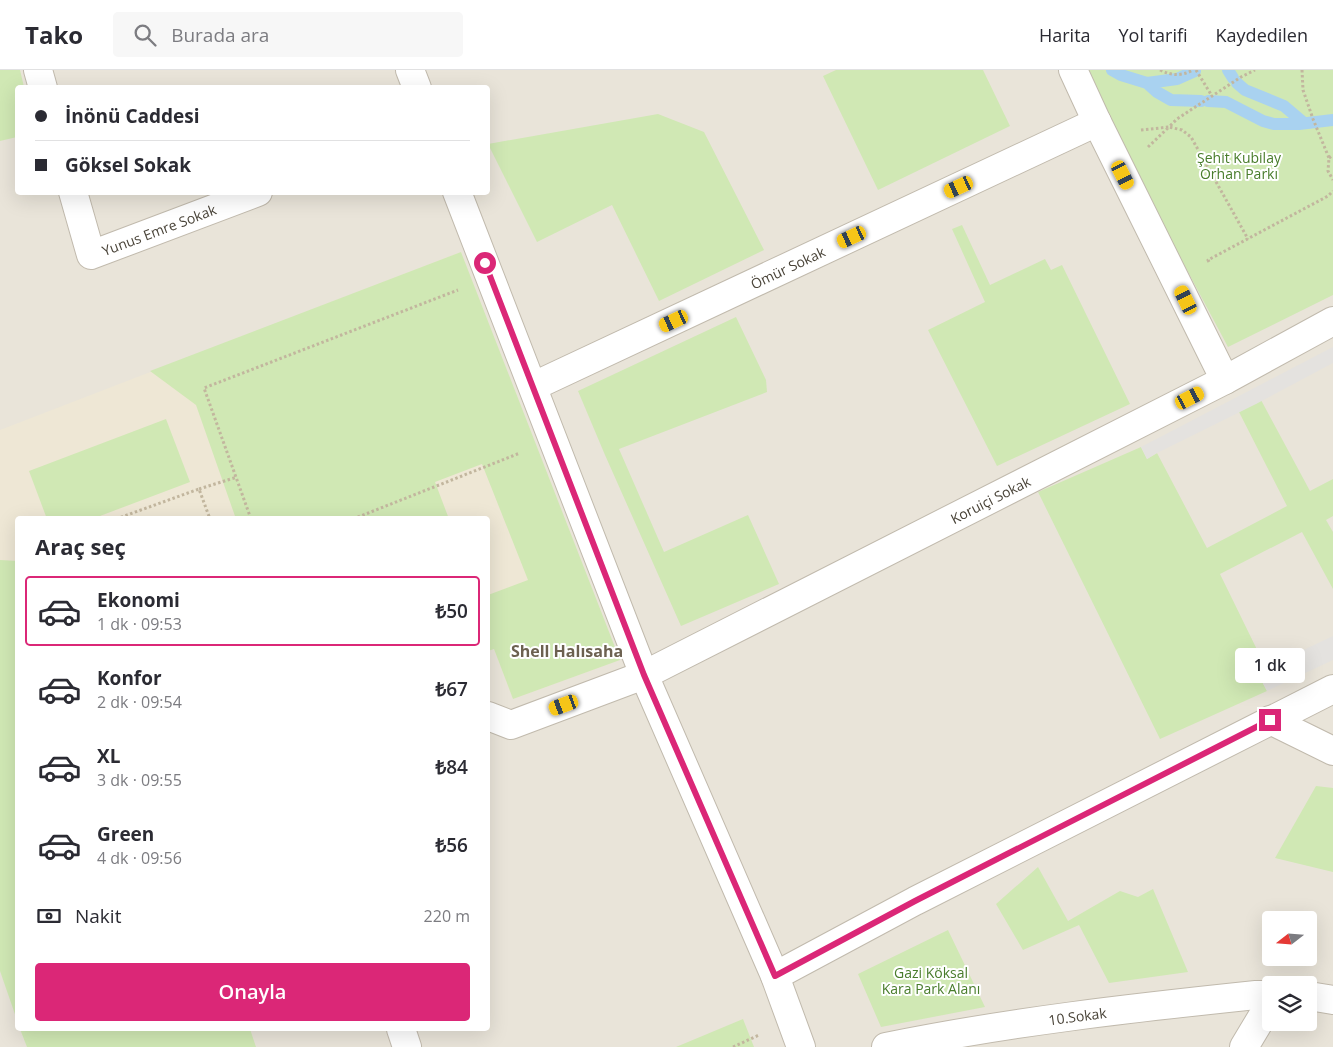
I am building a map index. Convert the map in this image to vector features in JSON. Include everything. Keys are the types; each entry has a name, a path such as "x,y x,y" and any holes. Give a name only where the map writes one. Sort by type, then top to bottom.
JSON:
{"street":[{"path":"38,70 42,85"},
{"path":"410,70 416,85"},
{"path":"1073,70 1225,380"},
{"name":"Ömür Sokak","path":"534,386 1097,122"},
{"name":"Yunus Emre Sokak","path":"74,195 91,255 250,195"},
{"path":"458,195 534,386 644,675 775,976 800,1047"},
{"name":"Koruiçi Sokak","path":"490,717 511,725 644,675 1225,380 1333,321"},
{"path":"775,976 923,896 1333,689"},
{"path":"1270,720 1333,751"},
{"name":"10.Sokak","path":"886,1047 943,1035 1155,1005 1262,995"},
{"path":"1317,997 1333,1000"},
{"path":"1244,1047 1262,1017"},
{"path":"402,1031 407,1047"}],"path":[{"path":"1160,70 1177,75 1194,70 1212,96"},
{"path":"1169,127 1248,72 1256,70"},
{"path":"1302,70 1303,90 1329,158 1328,171 1333,180"},
{"path":"1136,131 1169,127 1182,130 1191,137 1248,239"},
{"path":"1329,158 1333,155"},
{"path":"1212,268 1208,260 1328,196 1333,191"},
{"path":"250,516 204,388 465,287"},
{"path":"361,516 527,450"},
{"path":"124,516 237,476"},
{"path":"199,489 209,516"}],"shaded area":[{"path":"0,70 1333,70 1333,1047 0,1047"},
{"path":"461,252 620,660 513,699 494,649 490,650 490,516 15,516 15,691 0,648 0,430"},
{"path":"1333,347 1333,363 1147,459 1141,447"},
{"path":"1333,636 1333,660 1267,691 1257,672"}],"green space":[{"path":"0,70 20,70 24,85 15,85 15,137 0,141"},
{"path":"836,70 983,70 1010,126 878,190 823,76"},
{"name":"Şehit Kubilay Orhan Parkı","path":"1089,70 1333,70 1333,295 1228,347 1131,165"},
{"path":"658,114 704,132 764,250 659,301 612,205 537,242 490,148 490,144"},
{"path":"962,225 990,285 1045,259 1051,270 1062,265 1130,404 997,466 928,330 985,302 952,229"},
{"path":"461,252 620,660 513,699 494,649 490,650 490,594 528,580 482,464 435,482 448,516 235,516 196,405 150,371"},
{"path":"736,317 766,380 767,392 619,449 664,552 748,515 779,584 681,626 578,391"},
{"path":"1261,400 1310,491 1333,479 1333,516 1326,520 1333,532 1333,589 1302,532 1220,574 1266,668 1257,672 1267,691 1160,739 1038,492 1141,447 1147,459 1157,453 1207,548 1287,506 1239,412"},
{"path":"166,419 190,482 100,516 46,516 29,471"},
{"path":"0,560 15,561 15,1014 0,971"},
{"path":"1316,786 1333,788 1333,872 1275,858"},
{"path":"1038,867 1068,921 1120,891 1138,897 1153,889 1188,972 1109,983 1079,925 1023,950 996,904"},
{"name":"Gazi Köksal Kara Park Alanı","path":"948,930 985,1007 881,1027 858,974"},
{"path":"743,1019 754,1047 676,1047"},
{"path":"21,1031 251,1031 256,1047 27,1047"}],"waterway":[{"name":"Şehit Kubilay Orhan Parkı","path":"1112,70 1121,75 1147,83 1157,92 1171,100 1201,101"},
{"name":"Şehit Kubilay Orhan Parkı","path":"1228,70 1233,78"},
{"name":"Şehit Kubilay Orhan Parkı","path":"1147,83 1177,79 1195,71"},
{"name":"Şehit Kubilay Orhan Parkı","path":"1237,83 1245,90 1284,106 1304,123"},
{"name":"Şehit Kubilay Orhan Parkı","path":"1208,101 1226,102 1263,121 1274,124 1299,124 1333,120"}],"district":[{"name":"Shell Halısaha","path":"567,651"}],"route":[{"path":"485,263 644,675 775,976 915,901 1270,720"}]}
